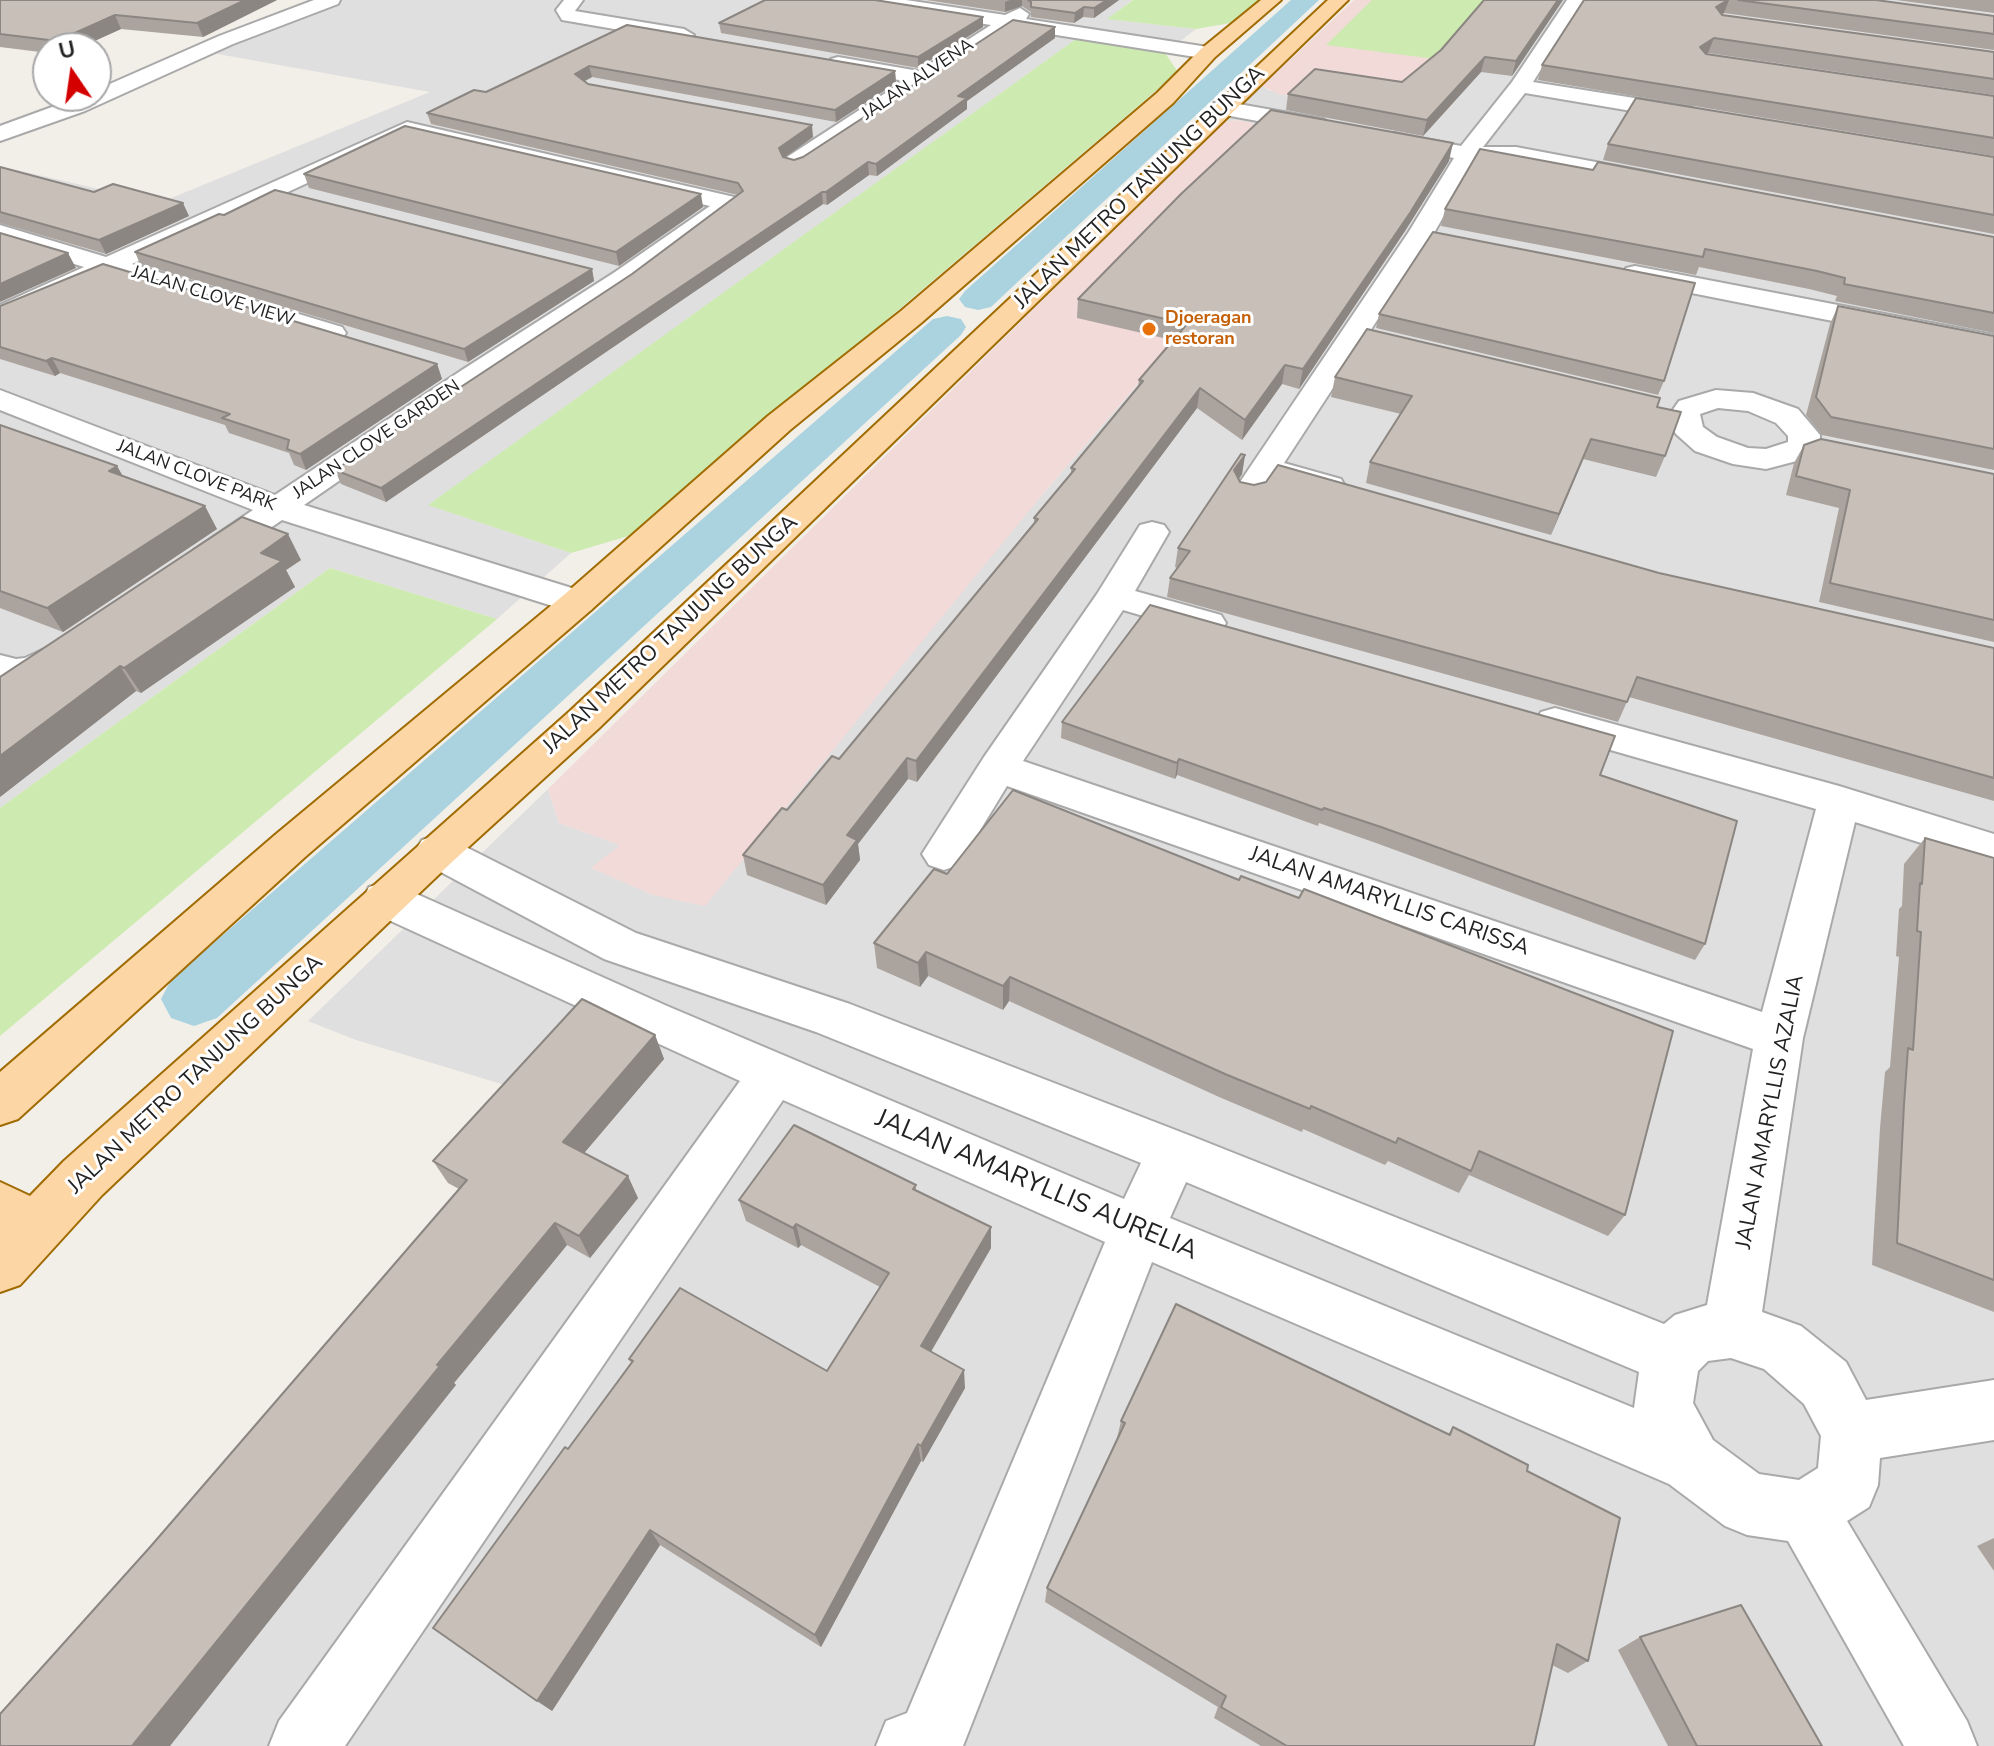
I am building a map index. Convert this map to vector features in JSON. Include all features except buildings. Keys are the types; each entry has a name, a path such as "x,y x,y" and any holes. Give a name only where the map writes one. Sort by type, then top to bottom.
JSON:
{"main road":[{"name":"JALAN METRO TANJUNG BUNGA","path":"12,1234 83,1178 437,851 584,720 1165,98 1215,48 1272,0"},
{"name":"JALAN METRO TANJUNG BUNGA","path":"0,1103 290,846 578,602 779,423 963,313 1232,100 1339,0"}],"street":[{"path":"0,134 77,106 226,40 331,0"},
{"path":"574,0 565,10 569,16 702,38"},
{"path":"870,0 1215,48"},
{"path":"940,0 1013,18"},
{"name":"JALAN ALVENA","path":"795,162 1042,0"},
{"path":"1356,494 1257,480 1421,233 1473,145 1520,86 1576,0"},
{"path":"812,58 922,78"},
{"path":"1520,86 1718,118"},
{"path":"1687,113 1698,87"},
{"path":"1232,100 1336,110"},
{"path":"1232,100 1349,131"},
{"path":"810,126 841,132"},
{"name":"JALAN CLOVE GARDEN","path":"175,578 729,206 727,200 421,129 399,130 274,190"},
{"path":"1386,129 1670,183"},
{"path":"0,315 274,190 305,198"},
{"name":"JALAN CLOVE VIEW","path":"0,233 352,339"},
{"path":"1421,233 1452,239"},
{"path":"1607,269 1994,344"},
{"path":"594,271 624,278"},
{"path":"1352,334 1383,342"},
{"path":"442,366 472,376"},
{"name":"JALAN CLOVE PARK","path":"0,399 278,508 578,602"},
{"path":"1701,401 1753,402 1787,416 1819,447 1783,457 1744,457 1723,451 1692,434 1685,424 1685,414 1701,401"},
{"path":"1654,407 1685,414"},
{"path":"944,854 998,767 1114,596 1152,532"},
{"path":"1114,596 1235,630"},
{"path":"12,669 48,663 86,638"},
{"path":"1522,712 1839,801 1994,850"},
{"name":"JALAN AMARYLLIS CARISSA","path":"998,767 1779,1038"},
{"name":"JALAN AMARYLLIS AZALIA","path":"1731,1330 1779,1038 1839,801"},
{"path":"437,851 613,942 746,991 833,1018 1173,1152 1671,1356"},
{"name":"JALAN AMARYLLIS AURELIA","path":"385,899 574,986 1137,1230 1691,1462"},
{"path":"574,986 613,942"},
{"path":"304,1746 774,1073"},
{"path":"935,1744 1137,1230 1173,1152"},
{"path":"1731,1330 1781,1346 1825,1383 1851,1432 1847,1485 1806,1512 1747,1504 1691,1462 1663,1406 1671,1356 1695,1335 1731,1330"},
{"path":"1851,1432 1994,1410"},
{"path":"1806,1512 1942,1746"}],"shaded area":[{"path":"340,0 1132,0 1108,19 1196,29 1165,53 1075,40 429,505 571,553 497,619 330,568 0,808 0,166 159,203 430,92 212,53"},
{"path":"1354,0 1485,0 1391,111 1278,94 1262,86"},
{"path":"1485,0 1994,0 1994,1746 0,1746 0,1724 538,1095 356,1040 308,1021 548,789 559,823 621,845 592,868 653,895 1042,495 1249,255 1259,125 1237,120 1223,122 1262,86 1270,91"},
{"path":"1237,120 1259,125 1249,255 1042,495 705,906 653,895 591,868 620,845 559,823 548,789 1223,122"}],"green space":[{"path":"1133,0 1262,0 1236,22 1196,29 1107,19"},
{"path":"1372,0 1485,0 1435,59 1326,45"},
{"path":"1076,39 1165,53 1178,72 635,534 571,553 428,505"},
{"path":"330,568 497,619 0,1036 0,808"}],"waterway":[{"path":"978,299 1306,0"},
{"path":"194,999 947,327"}],"place":[{"name":"Djoeragan restoran","path":"1149,329"}]}
